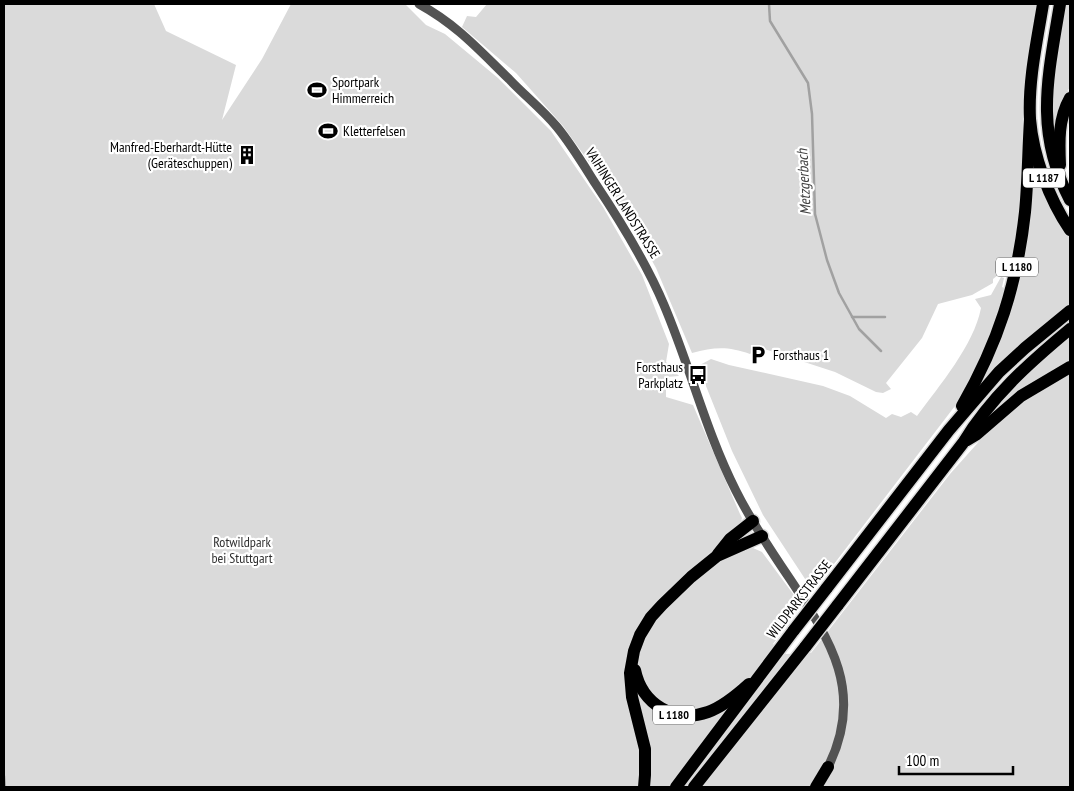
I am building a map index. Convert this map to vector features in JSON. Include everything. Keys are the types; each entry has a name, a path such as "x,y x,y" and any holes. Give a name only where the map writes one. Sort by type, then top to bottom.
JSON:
{"highway":[{"name":"L 1187","path":"1043,4 1032,80 1030,120 1042,174 1058,211 1070,230"},
{"name":"L 1187","path":"1060,4 1049,74 1046,110 1049,141 1054,161 1070,200"},
{"path":"1061,180 1060,134 1064,112 1070,98"},
{"name":"L 1180","path":"949,430 979,377 995,341 1013,283 1025,213 1030,120"},
{"name":"L 1180","path":"949,430 1011,360 1070,312"},
{"path":"694,787 837,606 963,442 974,424 1005,387 1027,365 1070,330"},
{"path":"963,442 977,434 1021,396 1070,367"},
{"name":"WILDPARKSTRASSE","path":"676,787 741,702 759,675 949,430"},
{"name":"L 1180","path":"644,787 644,749 631,684 632,658 640,635 652,618 679,589 717,556 730,540 754,521"},
{"name":"L 1180","path":"717,556 762,536"},
{"name":"L 1180","path":"632,658 636,677 645,694 661,708 680,716 698,715 713,710 741,691 759,675"},
{"path":"707,787 708,781 735,741 740,728"},
{"path":"816,787 828,767"}],"street":[{"name":"VAIHINGER LANDSTRASSE","path":"419,4 455,27 550,119 610,204 636,248 663,302 679,340 723,463 736,492 762,536 816,618 838,665 843,687 842,724 836,748 828,767"}],"green space":[{"name":"Rotwildpark bei Stuttgart","path":"4,4 154,4 166,31 236,65 222,120 262,59 291,4 405,4 426,25 445,34 498,78 551,131 603,207 642,275 669,344 666,362 679,376 666,377 666,397 693,405 742,518 740,524 710,554 682,578 745,548 753,548 762,552 802,606 773,644 785,654 811,653 950,474 983,437 1033,396 1070,374 1070,787 4,787"},
{"path":"487,4 1037,4 1023,103 1020,224 1012,257 1009,257 1005,274 998,275 993,279 993,283 972,295 938,304 922,338 886,383 891,389 883,393 876,392 835,372 758,347 750,354 721,348 692,353 656,268 625,212 563,126 516,73 462,27 467,16 476,17"},
{"path":"1064,4 1070,4 1070,87 1063,98 1054,125 1052,124 1055,62"},
{"path":"1033,158 1070,239 1070,304 998,364 981,383 990,364"},
{"path":"1001,277 1004,278 1002,287 1004,288 988,344 958,402 821,581 811,588 763,515 732,451 698,366 711,359 729,365 823,386 850,396 886,418 892,414 901,417 911,412 917,416 955,365 971,336 981,308 975,299 991,295"},
{"path":"1070,337 1070,362 988,418 987,416 1019,381"}],"waterway":[{"name":"Metzgerbach","path":"769,4 770,21 808,83 812,114 815,214 827,260 839,293 859,329 881,351"},
{"path":"852,317 885,317"},
{"path":"4,776 5,787"}],"place":[{"name":"Sportpark Himmerreich","path":"317,90"},
{"name":"Kletterfelsen","path":"328,131"},
{"name":"Manfred-Eberhardt-Hütte (Geräteschuppen)","path":"247,155"},
{"name":"Forsthaus 1","path":"758,355"},
{"name":"Forsthaus Parkplatz","path":"698,375"}]}
